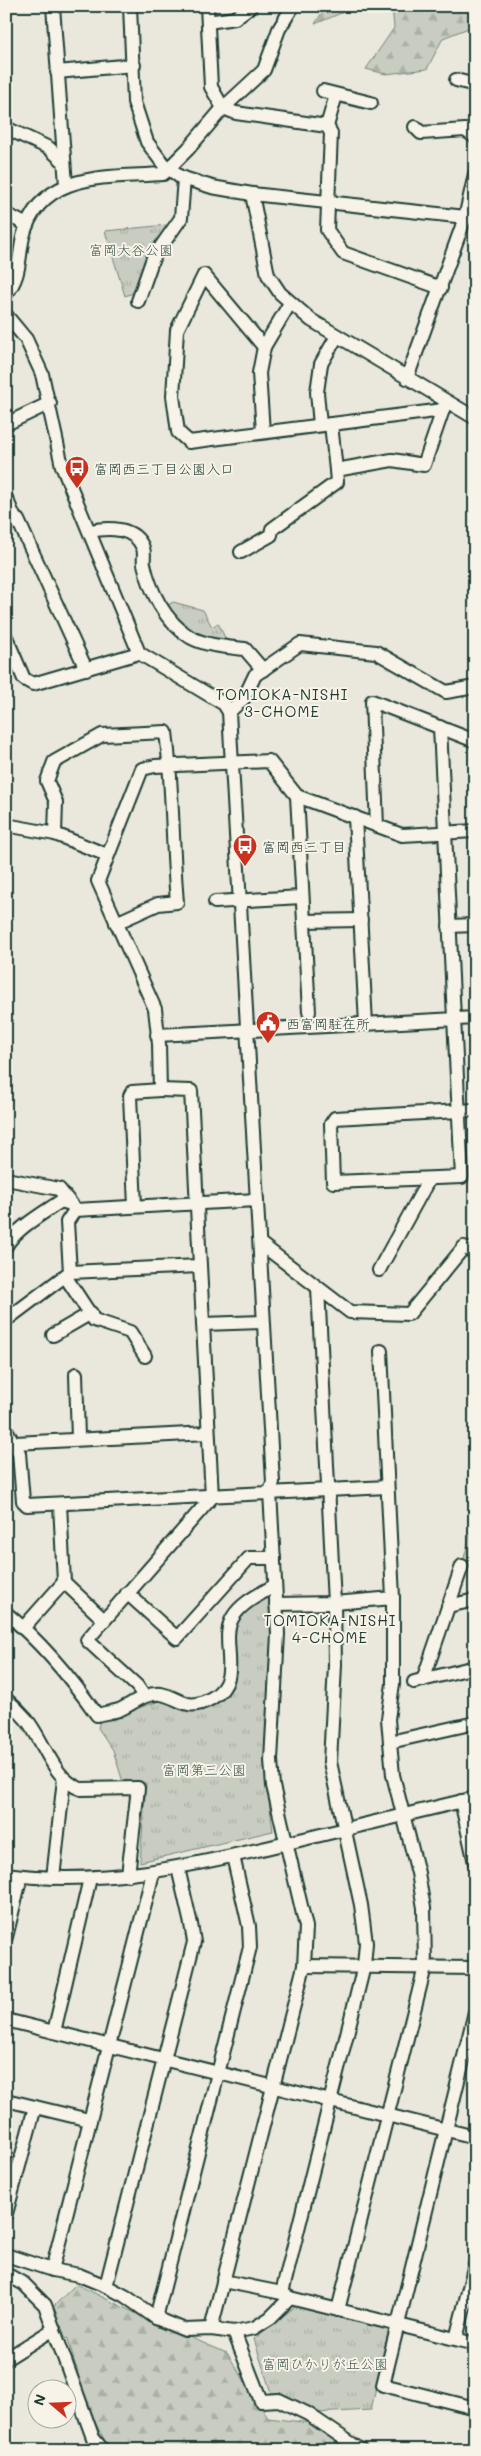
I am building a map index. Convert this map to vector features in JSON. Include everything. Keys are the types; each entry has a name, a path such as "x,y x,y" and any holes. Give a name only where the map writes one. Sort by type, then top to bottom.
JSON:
{"street":[{"path":"53,6 62,160 66,185"},
{"path":"130,6 134,65 134,102 147,142 168,169 184,178 212,187 252,194 470,218"},
{"path":"207,6 211,87 223,108 236,113 327,126"},
{"path":"208,22 235,18 250,6"},
{"path":"6,294 16,280 27,224 32,212 42,201 66,185 92,178 162,174 223,108 264,70 280,29 293,6"},
{"path":"57,72 134,65"},
{"path":"456,80 475,85"},
{"path":"371,103 330,93 327,126 331,133 327,230 343,253 441,288"},
{"path":"415,127 421,133 465,130 475,137"},
{"path":"6,128 49,148 62,160"},
{"path":"408,378 441,288 470,218 475,174"},
{"path":"138,301 153,258 181,218 184,178"},
{"path":"252,194 268,274 280,293 311,320 408,378 445,406 475,418"},
{"path":"6,214 27,224"},
{"path":"264,346 204,275 177,330 173,396 178,432 189,442 325,425 445,406"},
{"path":"263,432 259,373 264,346 290,303"},
{"path":"6,315 26,339 42,374 50,403 53,432 62,466 139,653 224,704 229,712 261,1244 263,1322 273,1482 270,1492 276,1604 277,1673 271,1760 273,1786 306,1927 304,1966 211,2329"},
{"path":"241,552 271,535 272,529 337,482 336,470 317,392 321,364 337,336"},
{"path":"6,424 50,403"},
{"path":"336,470 392,460 424,465 445,406"},
{"path":"6,498 11,523 18,520 86,669"},
{"path":"90,531 106,527 132,534 143,549 144,563 153,589 167,617 189,636 211,645 245,649 263,670"},
{"path":"6,637 24,679 33,684 139,653"},
{"path":"229,712 244,698 255,675 300,644 376,652 446,692 475,688"},
{"path":"377,826 372,701 475,741"},
{"path":"440,727 453,1019 459,1111 462,1177 333,1182 331,1124 335,1118 459,1111 475,1110"},
{"path":"55,834 56,802 47,781 54,762 102,735 166,732 170,765 172,834 177,902 158,904 116,923"},
{"path":"160,1090 155,1008 98,880 142,769 147,767 233,761 269,761 297,796 402,835 475,831"},
{"path":"297,796 309,1012"},
{"path":"355,817 366,1024"},
{"path":"6,824 55,834 107,856"},
{"path":"215,902 302,897"},
{"path":"304,921 360,920"},
{"path":"449,926 475,925"},
{"path":"157,1035 475,1018"},
{"path":"136,1206 130,1096 132,1092 160,1090 191,1091 212,1497 87,1640 137,1686 144,1696"},
{"path":"6,1179 59,1189 73,1207"},
{"path":"379,1270 429,1179"},
{"path":"6,1246 9,1240 46,1210 61,1201 73,1207 257,1200"},
{"path":"73,1207 67,1222 68,1274 94,1320 130,1332 145,1356"},
{"path":"261,1244 350,1312 409,1314 464,1247 475,1253"},
{"path":"6,1320 68,1274 199,1266"},
{"path":"6,2255 52,2270 79,2275 106,2286 126,2296 156,2318 184,2330 211,2329 234,2332 254,2328 270,2318 286,2296 329,2101 364,1966 366,1943 362,1905 330,1762 335,1665 334,1603 318,1288"},
{"path":"53,1335 91,1313"},
{"path":"203,1324 263,1322"},
{"path":"338,2310 425,1967 424,1908 404,1815 393,1775 388,1719 396,1684 381,1352"},
{"path":"76,1374 78,1438"},
{"path":"6,1430 19,1453 23,1501 27,1505 212,1497 328,1488 388,1487"},
{"path":"15,1443 78,1438 208,1433"},
{"path":"60,1504 64,1582 104,1620"},
{"path":"127,1593 177,1638 249,1558 274,1558"},
{"path":"462,1566 419,1681 475,1667"},
{"path":"24,1627 64,1582"},
{"path":"6,1613 24,1627 77,1686 97,1715 119,1710 144,1696 161,1694 181,1703 192,1704 213,1698 228,1680 232,1618 242,1607 275,1585"},
{"path":"276,1604 334,1603 393,1598"},
{"path":"448,1606 475,1600"},
{"path":"6,1699 26,1719 64,1779 73,1786 82,1789 138,1788 128,1876"},
{"path":"390,1742 475,1723"},
{"path":"53,1878 64,1779"},
{"path":"6,1874 53,1878 90,1878 153,1873 233,1856 475,1798"},
{"path":"461,1801 475,1864"},
{"path":"156,2318 250,1947 249,1926 233,1856"},
{"path":"106,2286 194,1942 192,1924 178,1868"},
{"path":"52,2270 153,1873"},
{"path":"6,1937 21,1876"},
{"path":"54,2032 90,1878"},
{"path":"304,1966 475,1968"},
{"path":"475,2012 448,2130 396,2324 383,2385 475,2408"},
{"path":"6,2020 475,2137"},
{"path":"6,2100 89,2120"},
{"path":"6,2214 35,2106"},
{"path":"456,2339 475,2264"},
{"path":"7,2275 35,2293 45,2305 93,2438 103,2450"},
{"path":"223,2281 475,2344"},
{"path":"6,2359 54,2329"},
{"path":"234,2332 261,2401 279,2400 308,2414 362,2450"}],"green space":[{"path":"326,6 358,6 315,24"},
{"path":"392,6 475,6 471,27 443,38 427,69 386,74 366,69 394,28"},
{"name":"富岡大谷公園","path":"167,225 151,252 136,292 125,296 105,231"},
{"path":"173,602 203,610 212,627 218,623 228,644 208,639 186,626 166,606"},
{"path":"475,1516 475,1563 462,1566"},
{"name":"富岡第三公園","path":"266,1597 270,1601 272,1637 264,1763 273,1831 140,1862 146,1783 123,1782 113,1750 98,1728 100,1720 160,1701 187,1711 217,1703 233,1684 236,1671 233,1628 239,1614"},
{"path":"76,2284 147,2319 227,2353 268,2418 328,2425 358,2450 110,2450 88,2410 68,2339 46,2314"},
{"name":"富岡ひかりが丘公園","path":"296,2306 389,2329 371,2410 315,2413 271,2393 254,2339"}],"place":[{"name":"富岡西三丁目公園入口","path":"77,489"},
{"name":"富岡西三丁目","path":"245,867"},
{"name":"西富岡駐在所","path":"268,1044"}],"district":[{"name":"TOMIOKA-NISHI 3-CHOME","path":"282,702"},
{"name":"TOMIOKA-NISHI 4-CHOME","path":"330,1628"}]}
